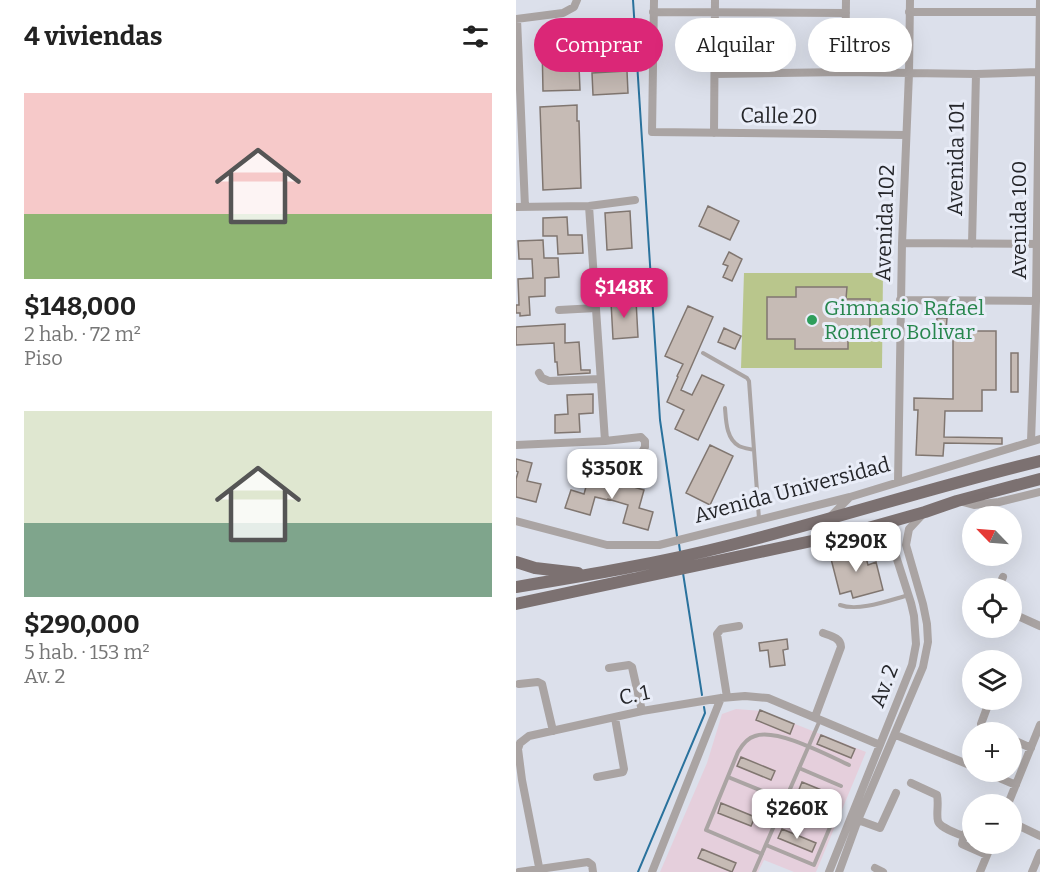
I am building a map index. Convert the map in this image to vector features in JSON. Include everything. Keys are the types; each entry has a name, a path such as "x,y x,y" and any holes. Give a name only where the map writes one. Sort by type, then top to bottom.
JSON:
{"main road":[{"name":"Avenida Universidad","path":"516,587 729,546 1040,461"},
{"path":"517,605 854,532 1040,479"},
{"path":"516,562 535,568 591,574"}],"street":[{"path":"577,0 574,7 563,13 517,20 520,207 589,206 635,200"},
{"path":"654,0 653,12 846,13"},
{"path":"714,133 715,0"},
{"path":"846,0 846,18"},
{"name":"Avenida 102","path":"898,482 900,300 910,0"},
{"name":"Avenida 100","path":"1036,440 1040,0"},
{"name":"Calle 20","path":"653,12 652,132 906,135"},
{"path":"909,12 1040,12"},
{"path":"715,74 1038,72"},
{"name":"Avenida 101","path":"972,244 976,74"},
{"path":"589,206 605,441"},
{"path":"902,243 1036,244"},
{"path":"900,300 1036,301"},
{"path":"559,310 596,309"},
{"path":"540,373 542,378 549,381 600,379"},
{"path":"516,444 605,441 641,437 645,441 645,447 639,457 590,458"},
{"name":"Avenida Universidad","path":"516,520 607,545 659,545 850,497 1036,440"},
{"path":"957,501 974,505 999,502 1040,492"},
{"path":"826,520 850,497"},
{"name":"Av. 2","path":"839,872 858,820 923,667 928,642 927,624 906,545 909,529 925,512"},
{"name":"Av. 2","path":"829,872 912,665 916,644 914,616 894,550 878,536 854,532"},
{"path":"1022,618 1040,626"},
{"path":"652,872 724,697 717,634 721,629 739,626"},
{"path":"817,718 841,647 838,640 823,633"},
{"path":"609,668 629,664 633,667 642,711"},
{"path":"519,684 538,682 542,684 553,731"},
{"name":"C. 1","path":"540,870 519,781 518,749 520,743 529,736 642,711 724,697 745,696 768,698 880,745"},
{"path":"597,777 623,772 624,769 615,718"},
{"path":"1012,794 1040,725"},
{"path":"896,735 962,762"},
{"path":"1022,744 1031,748"},
{"path":"1011,782 1016,784"},
{"path":"911,783 937,795 938,822 962,835"},
{"path":"858,820 880,828 896,793"},
{"path":"1022,827 1040,836"},
{"path":"1032,872 1040,853"},
{"path":"980,872 987,855"},
{"path":"519,872 588,862 592,865 593,872"},
{"path":"874,868 883,872"}],"lane":[{"path":"703,353 749,381 759,519"},
{"path":"725,408 730,438 738,446 754,450"},
{"path":"840,605 856,608 909,595"},
{"path":"754,872 808,747 817,718"},
{"path":"762,854 706,830 744,742 755,736 769,734 788,739 849,765"},
{"path":"799,768 841,786"},
{"path":"728,777 833,820 814,866 766,845"}],"shaded area":[{"path":"736,709 762,711 866,752 816,872 794,872 764,860 758,872 660,872 707,763 722,714"}],"green space":[{"name":"Gimnasio Rafael Romero Bolivar","path":"744,273 883,273 882,368 741,368"}],"building":[{"path":"543,72 579,72 580,90 543,91"},
{"path":"627,72 628,93 593,95 592,73"},
{"path":"577,105 581,188 543,190 540,107"},
{"path":"708,206 739,221 730,240 699,226"},
{"path":"630,211 632,248 607,250 605,213"},
{"path":"567,217 568,235 582,235 583,253 558,254 557,236 543,236 543,218"},
{"path":"543,240 544,258 558,258 559,277 545,278 545,296 529,297 530,315 520,316 520,313 516,313 516,305 519,305 518,279 533,278 532,259 519,259 518,241"},
{"path":"729,252 742,259 732,281 723,277 728,266 723,264"},
{"path":"796,287 847,287 846,299 870,299 870,339 848,339 848,349 795,349 795,339 767,339 767,297 796,297"},
{"path":"636,300 638,337 613,339 611,302"},
{"path":"688,306 713,317 681,390 692,395 702,375 724,385 698,440 675,429 684,410 667,402 683,364 665,356"},
{"path":"937,318 947,318 946,331 936,331"},
{"path":"565,324 565,343 579,342 581,370 590,370 590,373 558,375 554,343 516,345 516,327"},
{"path":"724,328 741,336 735,349 718,342"},
{"path":"953,331 996,331 996,390 982,390 982,411 945,411 944,437 1002,438 1002,444 944,443 943,456 916,455 918,410 914,410 914,398 953,399"},
{"path":"1011,353 1018,353 1018,392 1011,392"},
{"path":"593,394 593,413 579,414 580,432 555,433 555,415 568,414 567,395"},
{"path":"710,445 733,456 710,505 686,493"},
{"path":"516,459 532,463 527,481 541,484 536,502 516,497 518,472 516,471"},
{"path":"589,476 630,484 630,486 644,490 639,508 653,512 648,530 623,523 628,505 608,499 595,497 590,515 565,508 571,490 584,494"},
{"path":"863,546 868,565 876,562 883,590 853,598 851,591 840,594 830,555"},
{"path":"787,639 788,649 783,650 785,665 770,667 768,650 760,651 759,643"},
{"path":"760,710 794,724 790,734 756,720"},
{"path":"821,735 855,749 851,758 817,744"},
{"path":"741,757 775,771 771,780 737,766"},
{"path":"802,782 836,796 832,806 798,792"},
{"path":"721,803 755,817 751,826 718,813"},
{"path":"782,829 816,843 812,852 778,838"},
{"path":"702,849 736,863 732,872 698,858"}],"waterway":[{"path":"633,0 660,420 677,536"},
{"path":"679,544 680,551"},
{"path":"683,573 702,695"},
{"path":"638,872 705,713 704,707"}],"place":[{"name":"Gimnasio Rafael Romero Bolivar","path":"812,320"}]}
